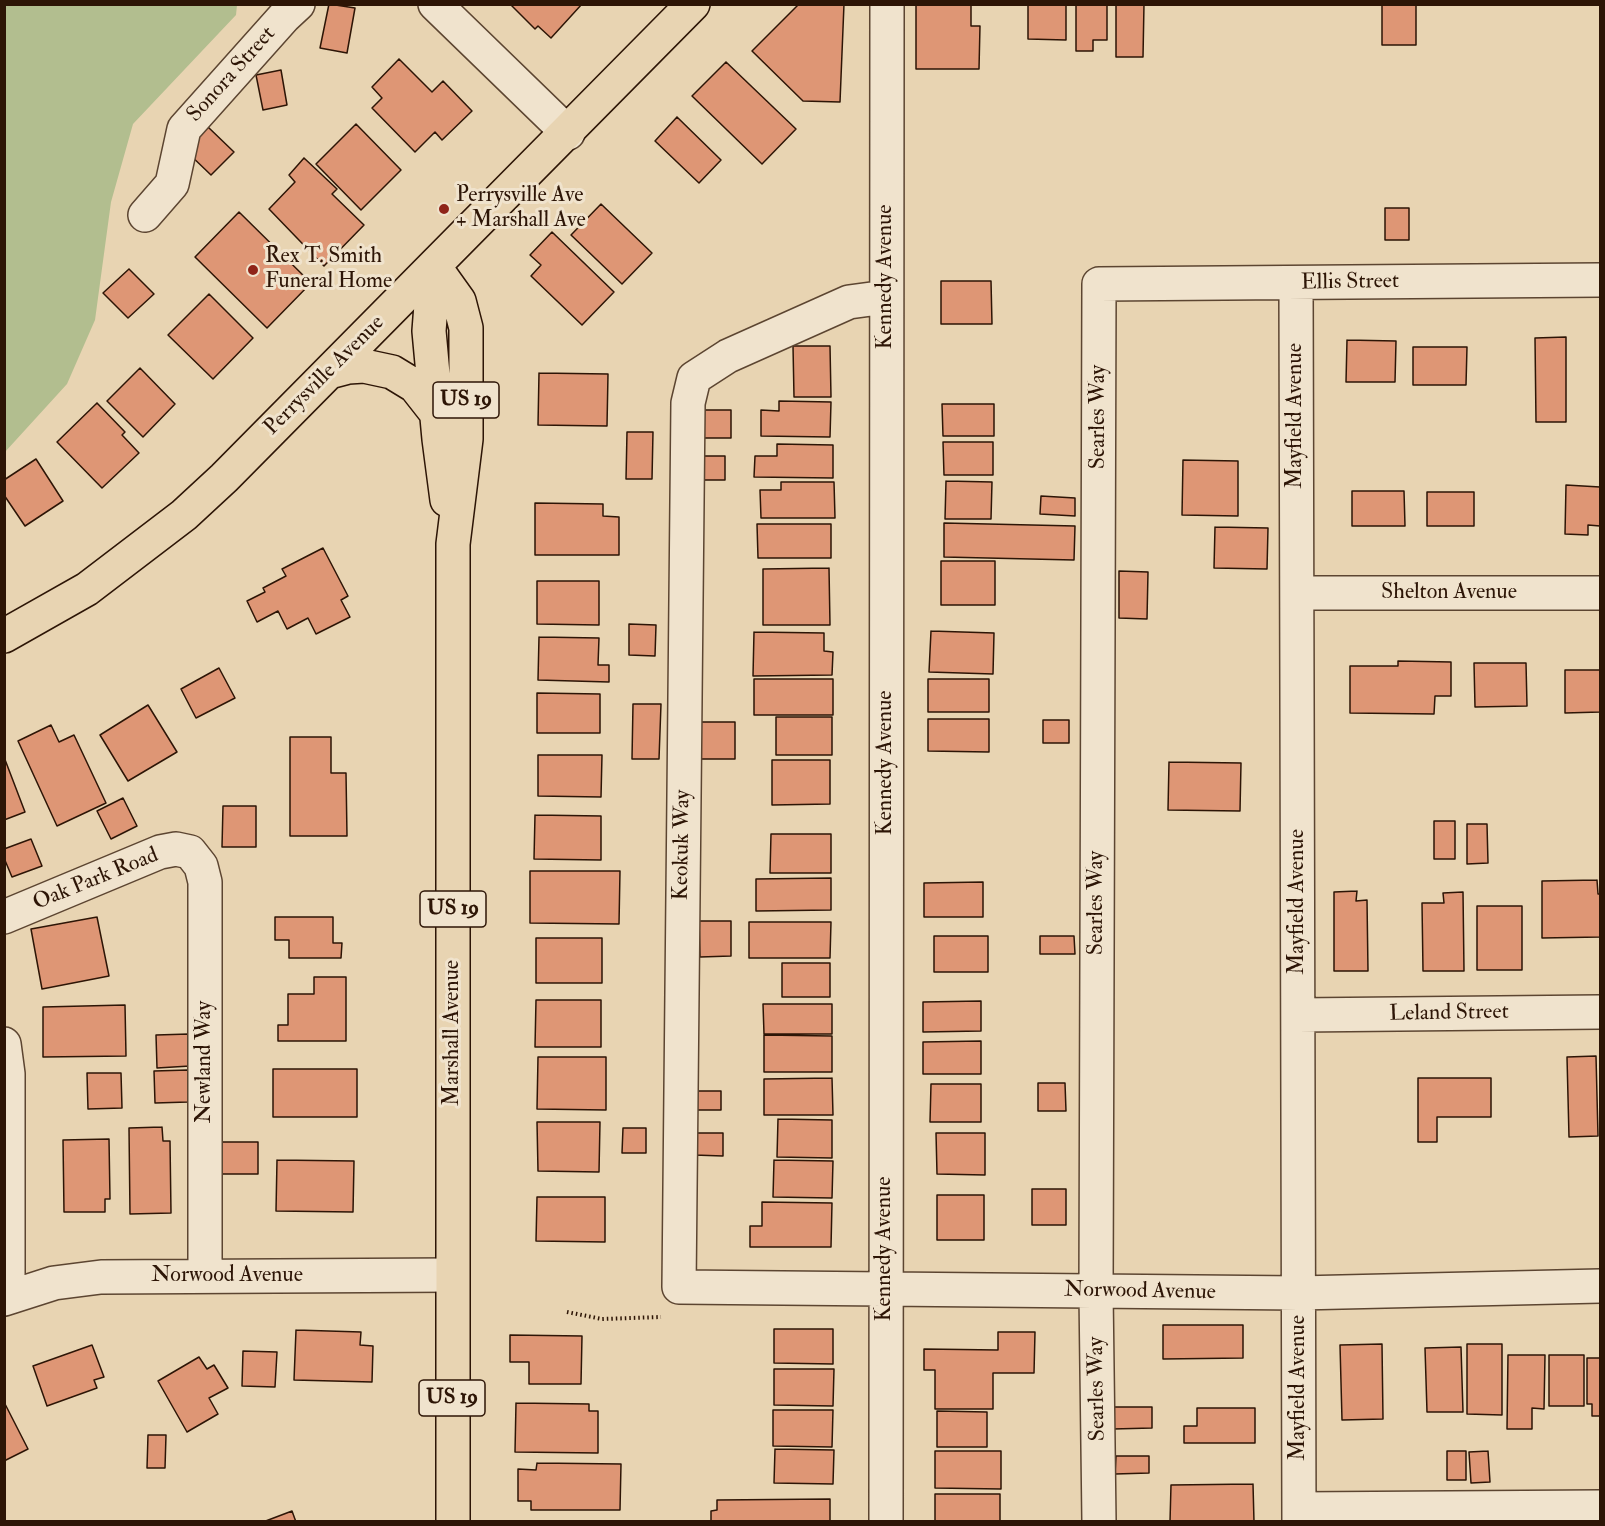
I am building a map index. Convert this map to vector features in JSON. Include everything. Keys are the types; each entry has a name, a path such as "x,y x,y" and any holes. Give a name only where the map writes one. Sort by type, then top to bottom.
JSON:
{"main road":[{"name":"Perrysville Avenue","path":"4,636 87,589 184,515 224,478 568,133 693,4"},
{"name":"Marshall Avenue","path":"434,266 429,331 453,544"},
{"name":"Marshall Avenue","path":"434,266 459,300 466,328 466,440 453,544 453,1521"},
{"path":"329,372 364,366 392,372 415,386 437,414"}],"street":[{"name":"Sonora Street","path":"145,215 172,184 184,129 298,4"},
{"path":"435,4 568,133"},
{"name":"Kennedy Avenue","path":"886,1521 887,4"},
{"name":"Ellis Street","path":"1099,284 1600,280"},
{"name":"Mayfield Avenue","path":"1296,283 1299,1515"},
{"name":"Searles Way","path":"1099,284 1096,1292 1099,1521"},
{"name":"Keokuk Way","path":"680,1287 687,404 694,378 728,356 849,302 886,297"},
{"name":"Shelton Avenue","path":"1297,593 1600,593"},
{"name":"Oak Park Road","path":"4,917 160,852 176,849 190,852"},
{"name":"Newland Way","path":"190,852 201,866 206,882 205,1276"},
{"name":"Leland Street","path":"1298,1015 1600,1012"},
{"path":"4,1044 8,1074 6,1298"},
{"name":"Norwood Avenue","path":"6,1298 54,1283 101,1277 452,1275"},
{"name":"Norwood Avenue","path":"680,1287 1299,1293 1600,1286"},
{"path":"1299,1515 1600,1507"}],"path":[{"path":"567,1312 602,1318 662,1317"}],"green space":[{"path":"5,4 237,5 236,15 133,124 111,202 95,320 67,384 5,452"}],"building":[{"path":"329,4 355,8 347,53 320,48"},
{"path":"510,4 582,4 551,38 538,26 535,29"},
{"path":"799,4 844,4 840,102 803,101 752,51"},
{"path":"916,4 971,4 971,26 980,26 979,69 916,69"},
{"path":"1028,4 1066,4 1066,40 1028,39"},
{"path":"1076,4 1107,4 1107,40 1093,40 1093,51 1076,51"},
{"path":"1116,4 1144,4 1143,57 1116,57"},
{"path":"1382,4 1416,4 1416,45 1382,45"},
{"path":"399,59 432,92 443,81 472,111 442,140 435,132 415,152 372,108 382,98 372,87"},
{"path":"726,62 796,129 762,164 692,96"},
{"path":"281,70 287,105 263,110 256,75"},
{"path":"677,117 721,160 699,183 655,141"},
{"path":"356,124 401,170 361,210 316,164"},
{"path":"208,127 234,152 211,175 186,151"},
{"path":"304,158 337,189 332,194 364,225 324,266 269,209 295,182 289,175"},
{"path":"601,204 652,253 622,284 571,235"},
{"path":"1385,208 1409,208 1409,240 1385,240"},
{"name":"Rex T. Smith Funeral Home","path":"239,212 311,283 267,328 195,257"},
{"path":"552,232 614,292 582,325 531,276 541,265 530,255"},
{"path":"129,269 154,294 128,318 103,293"},
{"path":"941,281 991,281 992,324 941,324"},
{"path":"209,294 253,338 213,379 168,335"},
{"path":"1566,337 1566,422 1536,422 1535,338"},
{"path":"1347,340 1396,341 1395,382 1346,382"},
{"path":"793,346 830,346 831,397 794,397"},
{"path":"1413,347 1467,347 1466,385 1413,385"},
{"path":"140,368 175,404 143,437 107,401"},
{"path":"539,373 608,374 607,426 538,425"},
{"path":"779,401 831,402 830,437 761,436 761,410 779,411"},
{"path":"97,403 125,432 122,435 139,453 102,488 57,442"},
{"path":"942,404 994,404 994,436 943,436"},
{"path":"700,410 731,410 731,438 699,438"},
{"path":"627,432 653,432 652,479 626,479"},
{"path":"943,442 993,442 993,475 944,475"},
{"path":"777,444 833,445 833,478 754,477 755,456 777,456"},
{"path":"692,456 725,456 725,480 691,480"},
{"path":"36,459 63,501 25,526 4,495 4,480"},
{"path":"1183,460 1238,461 1238,516 1182,515"},
{"path":"946,481 992,482 991,519 945,519"},
{"path":"781,482 834,482 835,518 761,518 760,490 781,490"},
{"path":"1566,485 1600,487 1600,526 1588,525 1588,535 1565,534"},
{"path":"1352,491 1404,491 1405,526 1352,526"},
{"path":"1427,492 1474,492 1474,526 1427,526"},
{"path":"1041,496 1075,498 1075,516 1040,514"},
{"path":"535,503 603,504 603,516 619,517 619,555 535,555"},
{"path":"944,523 1075,526 1074,560 944,557"},
{"path":"757,524 831,524 831,558 758,558"},
{"path":"1215,527 1268,528 1267,569 1214,568"},
{"path":"323,548 348,596 341,600 350,617 316,634 308,618 287,629 278,611 257,622 247,601 265,592 263,588 286,576 282,569"},
{"path":"941,561 995,561 995,605 941,605"},
{"path":"829,568 830,625 763,625 763,569"},
{"path":"1119,571 1148,572 1147,619 1119,618"},
{"path":"537,581 599,581 599,625 537,624"},
{"path":"629,624 656,625 655,656 629,655"},
{"path":"931,631 994,633 993,674 929,672"},
{"path":"754,632 824,633 824,651 833,652 832,675 753,676"},
{"path":"539,637 599,638 598,665 609,665 609,682 538,680"},
{"path":"1398,661 1451,662 1451,696 1435,696 1434,714 1350,713 1350,666 1398,666"},
{"path":"1474,663 1526,663 1527,706 1475,707"},
{"path":"219,668 235,698 196,718 181,689"},
{"path":"1565,670 1600,670 1600,712 1565,713"},
{"path":"754,679 833,679 833,715 754,715"},
{"path":"928,679 989,679 989,712 928,712"},
{"path":"537,693 600,694 600,733 537,733"},
{"path":"633,704 661,704 659,759 632,759"},
{"path":"148,705 177,752 128,781 100,735"},
{"path":"776,717 832,717 832,755 776,755"},
{"path":"928,719 989,719 989,752 928,751"},
{"path":"1043,720 1069,720 1069,743 1043,743"},
{"path":"693,722 735,722 735,759 693,759"},
{"path":"51,725 59,742 74,735 106,803 57,826 18,741"},
{"path":"290,737 331,737 331,773 346,773 347,836 290,836"},
{"path":"538,755 602,755 601,797 538,796"},
{"path":"4,757 25,812 4,820"},
{"path":"772,760 830,760 830,804 772,805"},
{"path":"1169,762 1241,763 1240,811 1168,810"},
{"path":"123,798 137,826 111,839 97,811"},
{"path":"223,806 256,806 256,847 222,847"},
{"path":"535,815 601,816 601,860 534,859"},
{"path":"1434,821 1455,821 1455,859 1434,859"},
{"path":"1467,824 1487,824 1488,863 1467,864"},
{"path":"771,834 831,834 831,873 770,873"},
{"path":"31,839 42,866 12,877 4,858 4,849"},
{"path":"530,871 620,871 619,924 530,923"},
{"path":"831,878 831,910 756,911 756,879"},
{"path":"1597,880 1598,894 1600,894 1600,937 1542,938 1542,881"},
{"path":"983,882 983,917 924,917 924,883"},
{"path":"1357,891 1356,901 1367,900 1368,971 1334,971 1334,892"},
{"path":"1463,892 1464,971 1423,971 1422,903 1444,903 1443,893"},
{"path":"1477,906 1522,906 1522,970 1477,970"},
{"path":"97,917 109,976 42,989 31,929"},
{"path":"275,917 333,917 333,943 342,943 341,958 289,958 289,940 275,940"},
{"path":"699,921 731,921 731,956 700,957"},
{"path":"749,922 831,922 830,958 749,958"},
{"path":"934,936 988,936 988,972 934,972"},
{"path":"1040,936 1074,936 1075,954 1040,954"},
{"path":"536,938 602,938 602,983 536,983"},
{"path":"782,963 830,963 830,997 782,997"},
{"path":"314,977 346,977 346,1041 278,1041 278,1025 288,1025 288,994 314,994"},
{"path":"536,1000 601,1000 601,1047 535,1047"},
{"path":"981,1001 981,1031 923,1032 923,1002"},
{"path":"763,1004 832,1004 832,1034 764,1034"},
{"path":"125,1005 126,1056 43,1057 43,1007"},
{"path":"189,1034 190,1066 157,1068 156,1035"},
{"path":"764,1035 832,1036 832,1072 764,1072"},
{"path":"981,1041 981,1074 923,1074 923,1042"},
{"path":"1596,1056 1598,1136 1569,1137 1567,1057"},
{"path":"538,1057 606,1057 606,1110 537,1109"},
{"path":"273,1069 357,1069 357,1117 273,1117"},
{"path":"188,1070 188,1102 155,1103 154,1071"},
{"path":"87,1073 121,1073 122,1108 88,1109"},
{"path":"832,1078 833,1115 764,1115 764,1079"},
{"path":"1418,1078 1491,1078 1491,1117 1437,1117 1437,1142 1418,1142"},
{"path":"1038,1083 1065,1083 1066,1111 1038,1111"},
{"path":"931,1084 981,1084 981,1122 930,1122"},
{"path":"696,1091 721,1091 721,1110 696,1110"},
{"path":"778,1119 832,1120 832,1158 777,1157"},
{"path":"537,1122 600,1122 599,1172 538,1171"},
{"path":"162,1127 163,1141 170,1141 171,1213 130,1214 129,1128"},
{"path":"623,1128 646,1128 646,1153 622,1153"},
{"path":"694,1133 723,1133 723,1156 694,1155"},
{"path":"936,1133 985,1133 985,1175 937,1174"},
{"path":"109,1139 110,1199 105,1199 105,1212 64,1212 63,1140"},
{"path":"222,1142 258,1142 258,1174 222,1174"},
{"path":"277,1160 354,1161 353,1212 276,1211"},
{"path":"774,1160 833,1161 832,1198 773,1197"},
{"path":"1032,1189 1066,1189 1066,1225 1032,1225"},
{"path":"937,1195 984,1195 984,1240 937,1240"},
{"path":"537,1197 605,1197 605,1242 536,1241"},
{"path":"762,1202 832,1203 831,1247 750,1247 750,1226 762,1226"},
{"path":"1163,1325 1243,1325 1243,1358 1163,1359"},
{"path":"774,1329 833,1329 833,1364 774,1363"},
{"path":"296,1330 361,1332 360,1345 373,1346 372,1382 294,1380"},
{"path":"998,1332 1035,1332 1034,1373 993,1373 993,1409 935,1409 935,1370 924,1370 924,1349 998,1350"},
{"path":"510,1335 582,1336 581,1384 529,1384 529,1362 510,1362"},
{"path":"1382,1344 1383,1419 1342,1420 1340,1345"},
{"path":"1467,1344 1502,1344 1502,1415 1467,1414"},
{"path":"92,1345 104,1377 94,1380 97,1388 47,1406 33,1366"},
{"path":"1461,1347 1463,1412 1427,1412 1425,1348"},
{"path":"243,1351 277,1352 275,1387 242,1386"},
{"path":"1508,1355 1545,1355 1544,1409 1532,1408 1532,1429 1507,1429"},
{"path":"1549,1355 1584,1355 1584,1406 1549,1406"},
{"path":"199,1357 207,1369 214,1365 228,1388 209,1398 218,1414 187,1432 158,1381"},
{"path":"1587,1358 1600,1358 1600,1416 1592,1416 1592,1404 1587,1404"},
{"path":"774,1369 834,1369 833,1406 774,1405"},
{"path":"4,1402 28,1449 4,1461"},
{"path":"516,1403 589,1404 589,1411 598,1411 598,1453 515,1452"},
{"path":"1113,1407 1152,1407 1152,1428 1113,1429"},
{"path":"1197,1408 1255,1408 1255,1443 1184,1443 1184,1426 1197,1426"},
{"path":"773,1410 833,1410 832,1447 773,1446"},
{"path":"937,1411 987,1412 987,1447 937,1447"},
{"path":"148,1435 166,1435 165,1468 147,1468"},
{"path":"775,1449 834,1450 833,1484 774,1483"},
{"path":"935,1451 1001,1451 1001,1489 935,1488"},
{"path":"1447,1451 1466,1451 1466,1480 1447,1480"},
{"path":"1488,1451 1490,1482 1471,1483 1469,1452"},
{"path":"1116,1456 1149,1456 1149,1473 1115,1474"},
{"path":"537,1463 621,1464 620,1510 531,1510 531,1501 518,1501 518,1469 536,1470"},
{"path":"1253,1484 1254,1522 1170,1522 1171,1485"},
{"path":"935,1494 1000,1494 1000,1522 935,1522"},
{"path":"830,1499 830,1522 711,1522 711,1511 717,1510 717,1500"},
{"path":"292,1511 296,1522 263,1522"}],"place":[{"name":"Perrysville Ave + Marshall Ave","path":"444,209"},
{"name":"Rex T. Smith Funeral Home","path":"253,270"}]}
